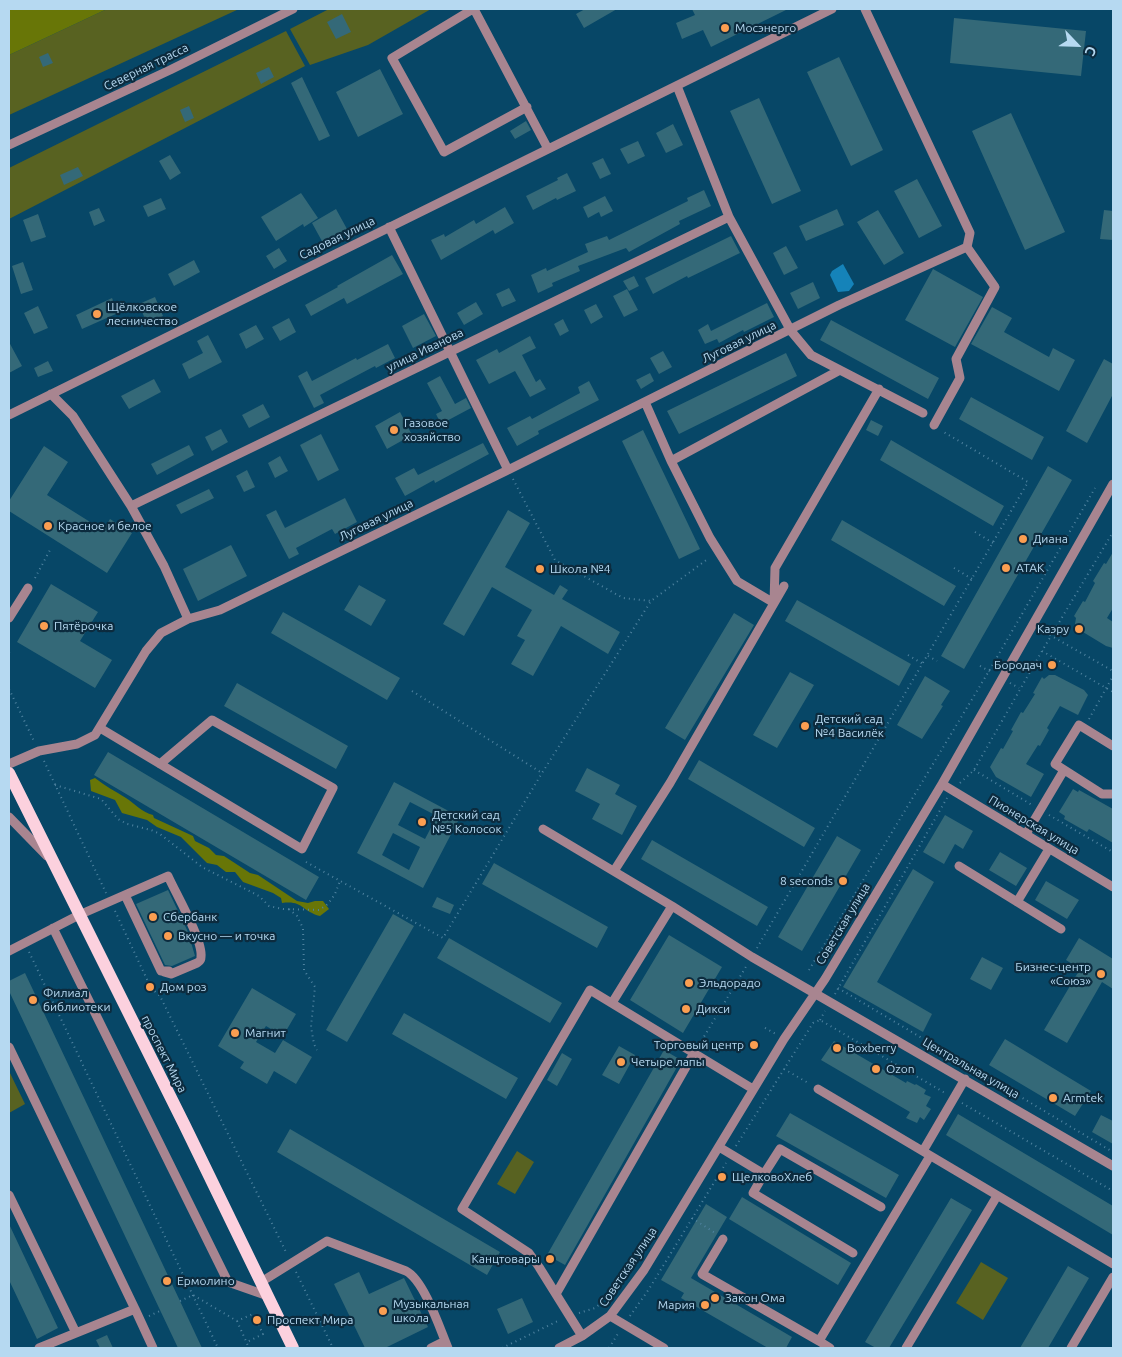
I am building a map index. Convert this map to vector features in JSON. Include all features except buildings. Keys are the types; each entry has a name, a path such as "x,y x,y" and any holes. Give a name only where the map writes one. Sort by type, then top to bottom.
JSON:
{"main road":[{"name":"проспект Мира","path":"9,773 293,1348"}],"street":[{"name":"Северная трасса","path":"9,146 170,70 293,9"},
{"path":"527,107 444,152 392,58 474,9 527,107 548,149"},
{"name":"Садовая улица","path":"9,415 832,9"},
{"path":"865,9 970,233 967,247 995,288 956,359 960,378 934,425"},
{"path":"677,86 729,217 791,331 811,355 923,412"},
{"name":"улица Иванова","path":"131,506 729,217"},
{"path":"389,226 508,470"},
{"name":"Луговая улица","path":"9,764 39,751 77,744 95,735 146,651 161,634 188,619 220,610 791,331 839,305 951,256 967,247"},
{"path":"671,461 840,370"},
{"path":"774,603 775,568 879,390"},
{"path":"51,394 73,416 131,506 164,566 188,619"},
{"path":"645,402 671,461 718,551 737,581 774,603"},
{"name":"Советская улица","path":"559,1348 582,1336 610,1316 644,1270 784,1039 816,993 942,784 1113,484"},
{"path":"614,871 670,783 784,586"},
{"path":"9,618 28,588"},
{"path":"100,728 160,764 302,849 333,788 212,720 160,764"},
{"path":"1113,746 1079,724 1055,764 1102,794 1113,794"},
{"path":"1026,834 1064,770"},
{"name":"Пионерская улица","path":"942,784 1113,887"},
{"path":"9,817 53,862"},
{"name":"Центральная улица","path":"543,829 672,906 752,957 1113,1166"},
{"path":"1017,902 1050,849"},
{"path":"959,866 1061,929"},
{"path":"9,951 79,915 168,876 197,937 201,952 199,958 164,972 161,971 125,895"},
{"path":"612,1003 672,906"},
{"path":"54,928 228,1282 268,1296"},
{"path":"582,1336 529,1254 462,1209 590,990 753,1089"},
{"path":"9,1047 153,1348"},
{"path":"556,1294 694,1053"},
{"path":"819,1342 926,1153 965,1079"},
{"path":"818,1089 1113,1264"},
{"path":"719,1146 764,1174"},
{"path":"853,1253 753,1193 764,1174 780,1148 881,1207"},
{"path":"9,1195 76,1333"},
{"path":"906,1348 998,1196"},
{"path":"724,1239 702,1274 830,1348"},
{"path":"261,1282 327,1241 406,1271 415,1277 424,1292 447,1345 431,1348"},
{"path":"1071,1348 1113,1277"},
{"path":"39,1348 135,1309"},
{"path":"610,1316 664,1348"}],"path":[{"path":"694,1053 752,957 1028,482 934,425"},
{"path":"508,470 555,560 623,598 651,601"},
{"path":"810,970 989,671 1095,488"},
{"path":"975,532 993,543"},
{"path":"609,1348 649,1289 813,1023 820,1020 952,790 974,770 1113,532"},
{"path":"34,578 50,550"},
{"path":"306,862 443,938 542,773 651,601 718,551"},
{"path":"954,568 972,579"},
{"path":"1032,625 1113,671"},
{"path":"1042,651 1113,692"},
{"path":"908,655 922,664"},
{"path":"927,656 937,661"},
{"path":"1084,728 1113,676"},
{"path":"9,690 151,988 160,996 334,1348"},
{"path":"412,691 542,773"},
{"path":"55,785 101,799 118,819 127,824 160,834 202,867 259,896 269,906 319,910 328,904 336,894 340,881"},
{"path":"289,909 297,916 303,928 304,970 314,987 312,1027 314,1044 317,1050"},
{"path":"25,943 218,1348"},
{"path":"838,988 1113,1152"},
{"path":"820,1020 1113,1191"},
{"path":"784,1069 818,1089"},
{"path":"692,1218 724,1239"},
{"path":"180,1302 193,1295"},
{"path":"193,1295 237,1321 249,1348"},
{"path":"502,1348 570,1315 595,1308 605,1300"},
{"path":"237,1321 253,1314 263,1334 247,1342"}],"green space":[{"path":"9,9 107,9 9,55"},
{"path":"107,9 239,9 9,115 9,55"},
{"path":"329,9 431,9 368,45 310,65 290,29"},
{"path":"286,31 305,66 9,219 9,168"},
{"path":"95,778 142,810 153,815 154,818 193,836 195,841 209,848 216,855 224,856 250,873 258,875 297,901 308,903 323,901 329,909 320,916 298,904 282,903 281,898 273,893 243,882 235,872 226,872 217,865 207,863 181,837 157,827 147,820 122,813 115,800 91,791 90,780"},
{"path":"9,1071 25,1104 9,1113"},
{"path":"517,1151 534,1162 515,1194 497,1184"},
{"path":"981,1262 1008,1278 983,1320 956,1303"}],"water":[{"path":"843,264 854,284 849,291 838,292 830,275 832,271"}],"place":[{"name":"Мосэнерго","path":"725,28"},
{"name":"Щёлковское лесничество","path":"97,314"},
{"name":"Газовое хозяйство","path":"394,430"},
{"name":"Красное и белое","path":"48,526"},
{"name":"Диана","path":"1023,539"},
{"name":"АТАК","path":"1006,568"},
{"name":"Школа №4","path":"540,569"},
{"name":"Пятёрочка","path":"44,626"},
{"name":"Каэру","path":"1079,629"},
{"name":"Бородач","path":"1052,665"},
{"name":"Детский сад №4 Василёк","path":"805,726"},
{"name":"Детский сад №5 Колосок","path":"422,822"},
{"name":"8 seconds","path":"843,881"},
{"name":"Сбербанк","path":"153,917"},
{"name":"Вкусно — и точка","path":"168,936"},
{"name":"Бизнес-центр «Союз»","path":"1101,974"},
{"name":"Эльдорадо","path":"689,983"},
{"name":"Дом роз","path":"150,987"},
{"name":"Филиал библиотеки","path":"33,1000"},
{"name":"Дикси","path":"686,1009"},
{"name":"Магнит","path":"235,1033"},
{"name":"Торговый центр","path":"754,1045"},
{"name":"Boxberry","path":"837,1048"},
{"name":"Четыре лапы","path":"621,1062"},
{"name":"Ozon","path":"876,1069"},
{"name":"Armtek","path":"1053,1098"},
{"name":"ЩелковоХлеб","path":"722,1177"},
{"name":"Канцтовары","path":"550,1259"},
{"name":"Ермолино","path":"167,1281"},
{"name":"Закон Ома","path":"715,1298"},
{"name":"Мария","path":"705,1305"},
{"name":"Музыкальная школа","path":"383,1311"},
{"name":"Проспект Мира","path":"257,1320"}]}
